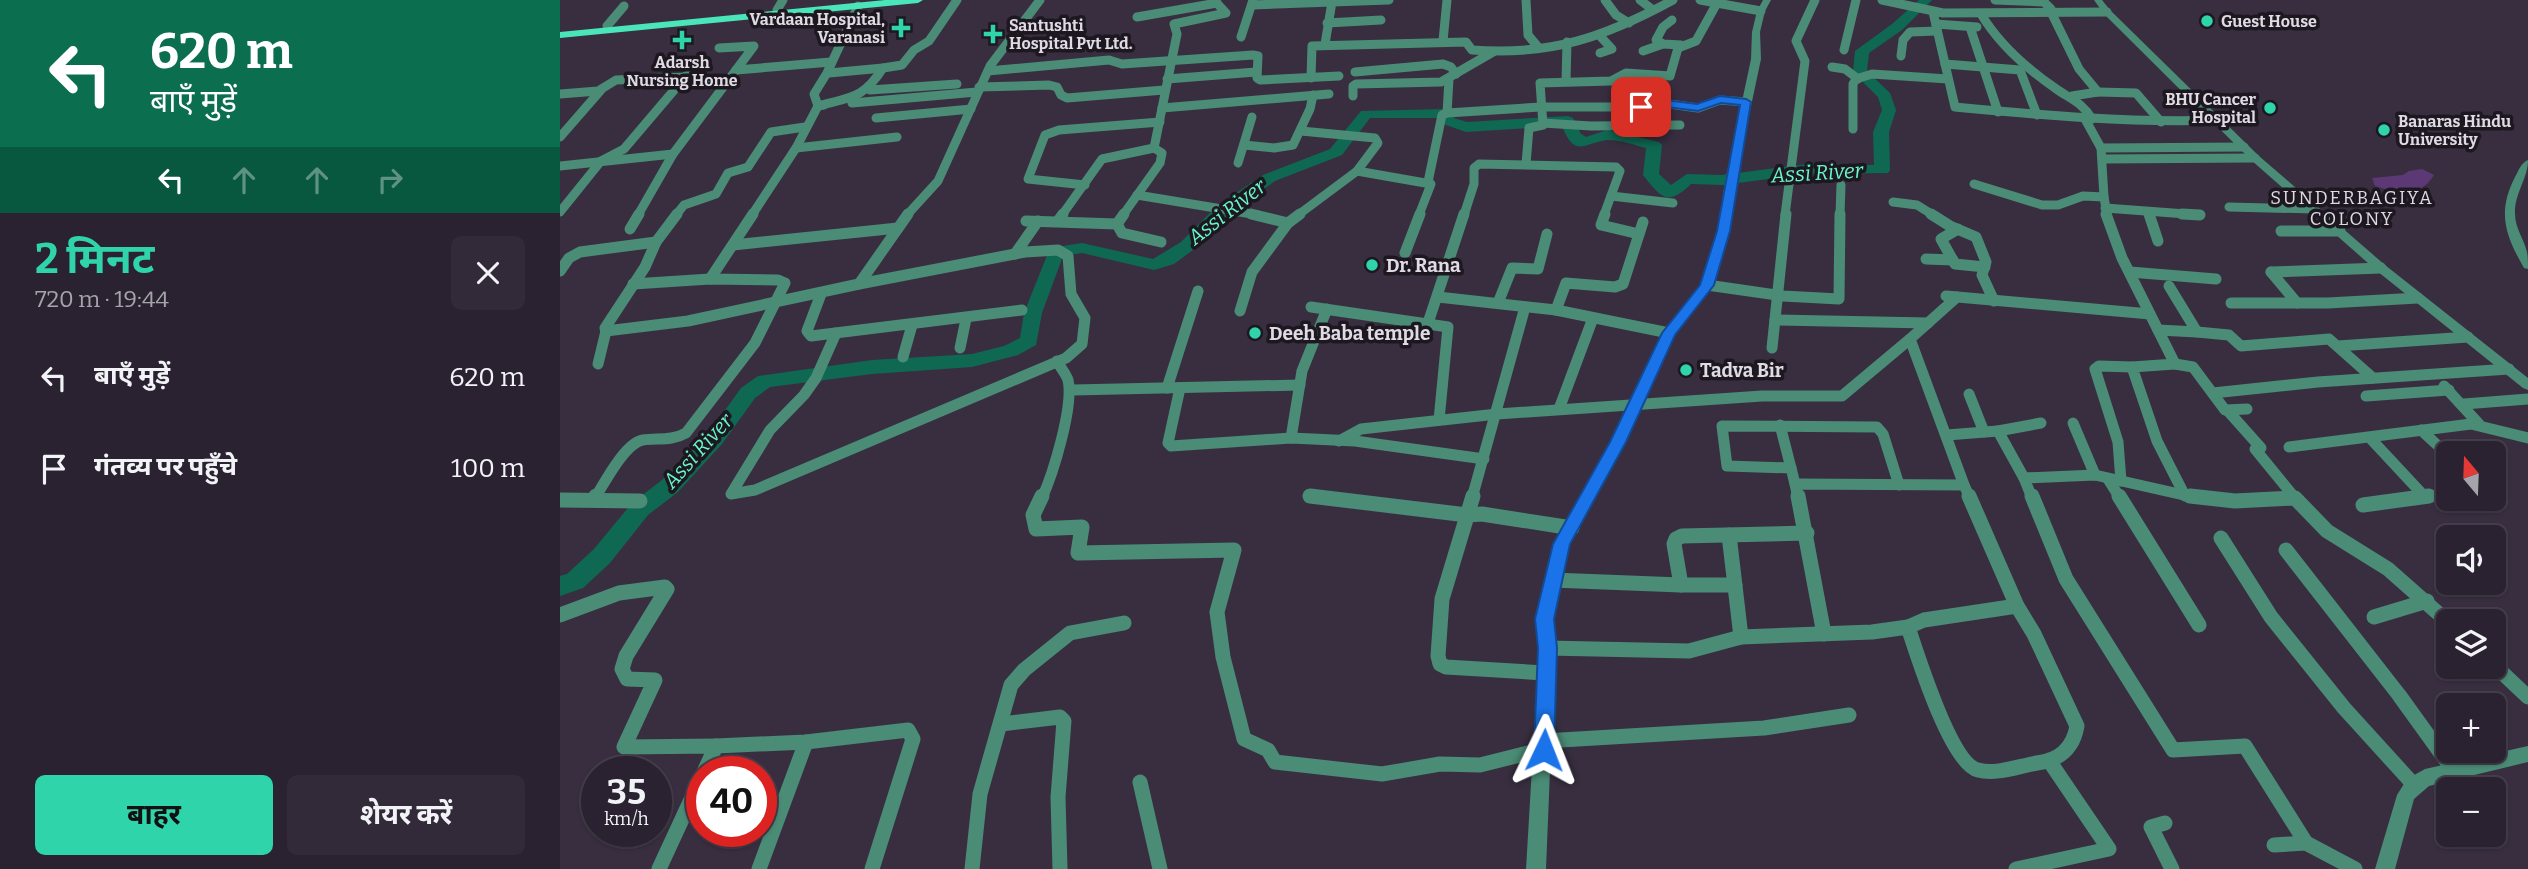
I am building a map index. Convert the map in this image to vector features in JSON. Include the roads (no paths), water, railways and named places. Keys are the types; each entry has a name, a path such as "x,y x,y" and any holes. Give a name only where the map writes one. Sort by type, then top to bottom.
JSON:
{"main road":[{"path":"560,32 780,5 878,0"},
{"path":"560,32 918,0"}],"street":[{"path":"829,72 902,65 914,50 927,43 957,0"},
{"path":"859,284 913,206 938,181 988,71 1040,0"},
{"path":"1154,148 1177,34 1174,23 1251,6 1312,1 1389,0"},
{"path":"1443,41 1447,0"},
{"path":"1526,0 1528,35 1538,47"},
{"path":"1605,0 1616,15 1629,23"},
{"path":"1640,0 1653,10"},
{"path":"1311,78 1312,46 1443,41 1466,42 1472,50 1493,52 1538,47 1600,36 1672,0"},
{"path":"1700,0 1760,11"},
{"path":"1536,869 1544,745 1547,648 1545,619 1552,580 1562,544 1618,442 1669,333 1707,285 1723,231 1756,59 1756,32 1760,11 1767,0"},
{"path":"1772,348 1778,293 1776,290 1805,61 1796,41 1815,0"},
{"path":"1844,50 1856,0"},
{"path":"1882,0 1928,11 1980,14 2106,12"},
{"path":"1995,0 2044,2 2051,11 2068,50 2098,92"},
{"path":"2098,0 2106,12 2255,158 2381,268 2528,385"},
{"path":"1137,17 1215,2 1244,26"},
{"path":"1325,44 1332,2"},
{"path":"1672,20 1656,38 1658,43 1681,45 1696,41 1717,3"},
{"path":"607,26 624,6"},
{"path":"818,106 814,94 829,72 831,62 858,6"},
{"path":"1241,37 1251,6"},
{"path":"1928,11 1936,27 1955,107 2089,119 2161,122 2216,120"},
{"path":"1980,14 1988,27 2057,89 2083,104 2101,154 2104,203 2130,272 2175,364"},
{"path":"1327,23 1381,20"},
{"path":"1901,57 1901,40 1904,35 1918,30 1936,27 1988,27"},
{"path":"1970,27 1998,112"},
{"path":"1600,36 1612,49 1600,53"},
{"path":"1008,46 1085,41"},
{"path":"1566,81 1567,42"},
{"path":"1643,51 1663,44"},
{"path":"1526,164 1529,128 1542,126 1543,122 1540,83 1611,81 1626,73 1656,76 1672,74 1681,45"},
{"path":"631,229 673,154 754,46 719,48"},
{"path":"1353,96 1353,86 1356,84 1441,82 1493,52"},
{"path":"988,71 1109,60 1122,64 1253,55 1258,56 1256,72 1259,80 1339,76"},
{"path":"736,70 831,62"},
{"path":"1355,72 1443,64 1451,67 1452,76 1445,113 1428,182"},
{"path":"1945,64 2020,70 2037,115"},
{"path":"1832,67 1845,69 1862,77 1948,79"},
{"path":"870,90 883,68"},
{"path":"1167,79 1256,72"},
{"path":"1445,113 1541,107 1644,106 1656,76"},
{"path":"560,138 609,82 687,77 726,82"},
{"path":"560,212 601,161 624,149 687,77"},
{"path":"1853,129 1853,84 1862,77"},
{"path":"710,279 796,148 818,106 870,90 957,84"},
{"path":"818,106 978,89 1049,85 1057,87 1061,95 1068,98 1164,90"},
{"path":"560,94 602,89"},
{"path":"2072,96 2098,92 2136,93 2161,122"},
{"path":"1162,108 1329,94"},
{"path":"1244,145 1273,148 1295,143 1313,95"},
{"path":"1648,101 1698,108 1720,100 1746,102"},
{"path":"1630,124 1634,107"},
{"path":"876,118 971,109"},
{"path":"1238,163 1252,117"},
{"path":"1085,185 1028,179 1045,135 1059,130 1160,122"},
{"path":"1543,122 1569,125 1680,125"},
{"path":"598,364 606,331 646,267 656,242 686,203 712,197 728,173 748,167 771,132 805,127"},
{"path":"1240,311 1252,272 1288,223 1357,171 1378,143 1375,138 1345,133 1301,131"},
{"path":"796,148 897,137"},
{"path":"2101,154 2244,147"},
{"path":"1058,221 1105,156 1154,148"},
{"path":"1117,224 1163,156 1154,148"},
{"path":"560,166 673,154"},
{"path":"2101,154 2255,158"},
{"path":"2528,163 2510,195 2507,209 2516,241 2528,265"},
{"path":"1428,323 1474,184 1475,166 1526,164 1616,167 1620,170 1601,225 1641,228 1623,284 1615,287 1566,283 1556,310"},
{"path":"1357,171 1428,182 1432,187 1405,253"},
{"path":"1974,184 2042,205 2058,205 2082,196 2150,214 2200,215"},
{"path":"1707,285 1834,300 1841,297 1841,185"},
{"path":"1138,195 1227,208 1288,223"},
{"path":"1611,196 1673,203"},
{"path":"1894,201 1917,205 1979,241 1985,267 1982,275 1994,301"},
{"path":"2229,207 2314,209"},
{"path":"2150,214 2158,241"},
{"path":"1026,221 1117,224"},
{"path":"1015,254 1038,221"},
{"path":"1117,224 1122,233 1161,242"},
{"path":"733,245 898,228"},
{"path":"1958,229 1941,239 1953,260 1958,266 1985,267"},
{"path":"2281,230 2340,231"},
{"path":"1498,303 1512,268 1538,269 1546,234"},
{"path":"560,271 569,258 580,252 656,242"},
{"path":"606,331 688,321 1015,254 1062,251 1068,256 1071,294 1086,318 1082,344 1057,362 755,490 731,494 770,430 804,395 817,375 835,332"},
{"path":"1926,259 1953,260"},
{"path":"2297,303 2271,272 2381,268"},
{"path":"2130,272 2216,279"},
{"path":"594,499 635,441 676,440 686,433 752,348 779,301 785,283 781,280 710,279 633,284"},
{"path":"2169,286 2197,332"},
{"path":"1198,291 1174,388 1168,443 1171,446 1291,438 1339,441 1484,459"},
{"path":"821,294 807,334 966,319 1022,310"},
{"path":"1339,441 1361,429 1497,414 1762,396 1842,396 1949,308 1952,296 2150,314"},
{"path":"1438,297 1556,310 1669,333"},
{"path":"2231,303 2418,298"},
{"path":"1311,307 1428,323 1445,326 1450,330 1439,420"},
{"path":"1525,307 1497,414 1442,599 1438,656 1440,664 1446,667 1545,673"},
{"path":"1291,438 1302,371 1327,309"},
{"path":"1559,409 1593,318"},
{"path":"960,348 966,319"},
{"path":"1775,320 1928,323"},
{"path":"903,357 912,325"},
{"path":"2158,330 2229,335 2241,346 2325,339 2338,346 2373,378"},
{"path":"2338,346 2468,337"},
{"path":"1908,626 1938,710 1964,762 1978,771 2050,762 2070,747 2076,737 2077,726 2034,634 2017,606 1964,485 1910,339"},
{"path":"1057,362 1068,381 1065,424 1052,477 1033,515 1036,529 1082,527 1078,553 1234,550 1217,612 1223,657 1244,739 1268,750 1275,762 1381,775 1440,765 1480,765 1544,745 1764,728 1849,715"},
{"path":"2108,478 2118,442 2095,369 2099,366 2175,364 2193,367 2222,408 2228,411 2295,498 2327,531 2388,569 2436,610"},
{"path":"2132,366 2157,441 2185,496"},
{"path":"2213,393 2509,369"},
{"path":"2432,374 2464,404 2479,424"},
{"path":"1073,390 1300,385"},
{"path":"2366,396 2449,390"},
{"path":"1969,394 1984,432"},
{"path":"2464,404 2528,399"},
{"path":"2228,411 2247,409"},
{"path":"1947,435 1998,431 2041,423"},
{"path":"2073,423 2199,625"},
{"path":"2290,447 2479,424 2528,438"},
{"path":"1780,425 1807,533 1824,634"},
{"path":"1791,468 1730,467 1725,462 1722,426 1877,427 1883,434 1899,485"},
{"path":"2421,430 2436,444"},
{"path":"1998,431 2024,478 2066,579 2173,750 2245,747 2306,843 2355,869"},
{"path":"2370,438 2425,497"},
{"path":"2024,478 2108,478 2185,496 2235,502 2295,498"},
{"path":"1795,484 1964,485"},
{"path":"2363,505 2436,495"},
{"path":"1309,496 1467,515 1482,514 1572,528"},
{"path":"560,500 640,501"},
{"path":"1681,585 1676,539 1682,536 1807,533"},
{"path":"1729,535 1741,637"},
{"path":"2221,538 2271,617 2344,708 2414,785"},
{"path":"2286,550 2399,695 2453,770"},
{"path":"1552,580 1735,585"},
{"path":"560,615 619,593 667,589 626,656 622,669 627,679 655,680 624,747 806,741 908,730 913,739 872,869"},
{"path":"2374,617 2427,601"},
{"path":"1547,648 1689,651 1741,637 1872,632 1908,626 1924,620 2017,606"},
{"path":"972,869 980,794 1012,685 1024,670 1070,632 1124,624"},
{"path":"2506,676 2528,697"},
{"path":"1001,724 1060,717 1064,721 1058,797 1060,869"},
{"path":"759,869 806,741"},
{"path":"711,756 716,746"},
{"path":"2385,869 2406,795 2414,785 2425,778 2453,770 2528,754"},
{"path":"2016,869 2032,863 2109,849 2050,762"},
{"path":"1140,782 1160,869"},
{"path":"659,869 686,811"},
{"path":"2165,823 2151,827 2172,869"},
{"path":"2274,845 2306,843"}],"waterway":[{"name":"Assi River","path":"560,586 575,581 602,556 640,509 670,486 715,439 748,393 765,381 872,367 972,361 1011,350 1029,341 1033,313 1056,252 1082,248 1154,265 1168,260 1187,246 1224,209 1269,178 1336,152 1366,114 1445,113 1448,121 1466,127 1568,121 1574,136 1584,143 1607,135 1654,145 1651,175 1671,194 1687,179 1722,180 1808,169 1882,170 1881,132 1889,110 1885,96 1860,72 1862,51 1897,27 1926,0"}],"place":[{"name":"Guest House","path":"2207,21"},
{"name":"Vardaan Hospital, Varanasi","path":"901,28"},
{"name":"Santushti Hospital Pvt Ltd.","path":"993,34"},
{"name":"Adarsh Nursing Home","path":"682,40"},
{"name":"BHU Cancer Hospital","path":"2270,108"},
{"name":"Banaras Hindu University","path":"2384,130"},
{"name":"Dr. Rana","path":"1372,265"},
{"name":"Deeh Baba temple","path":"1255,333"},
{"name":"Tadva Bir","path":"1686,370"}],"district":[{"name":"SUNDERBAGIYA COLONY","path":"2352,208"}]}
